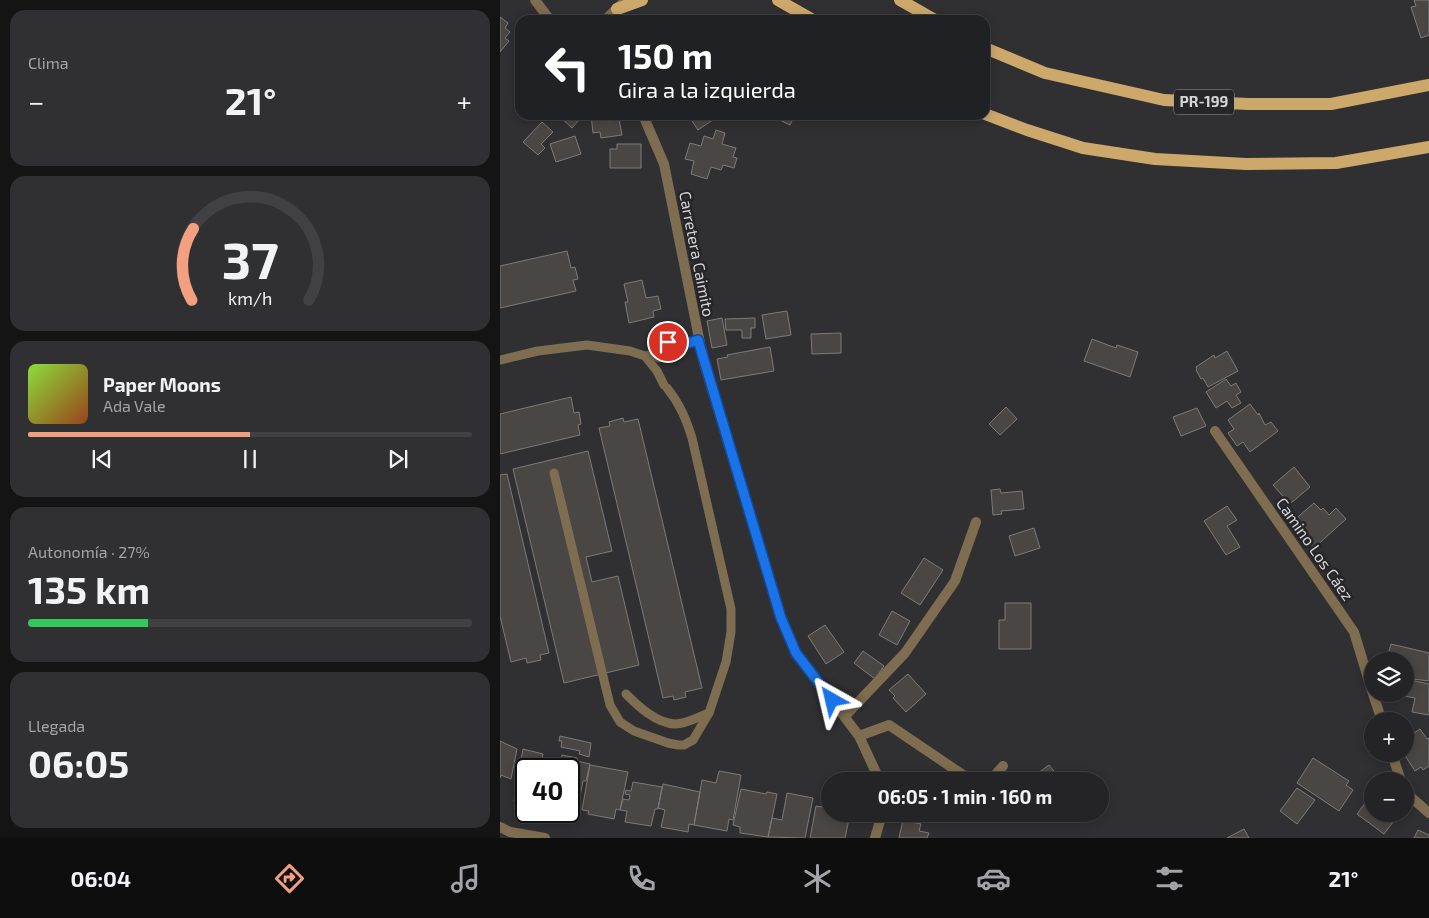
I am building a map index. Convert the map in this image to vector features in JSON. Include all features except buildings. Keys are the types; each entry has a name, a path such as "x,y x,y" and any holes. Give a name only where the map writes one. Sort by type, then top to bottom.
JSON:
{"main road":[{"path":"622,4 642,0"},
{"path":"778,0 804,15"},
{"path":"900,0 926,15"},
{"name":"PR-199","path":"990,50 1045,73 1164,100 1248,104 1331,104 1429,85"},
{"path":"990,116 1083,148 1155,159 1246,164 1336,164 1429,147"}],"street":[{"path":"535,0 546,15"},
{"path":"610,15 622,4"},
{"name":"Carretera Caimito","path":"646,120 664,164 698,340 781,618 796,653 859,736 876,772"},
{"name":"Camino Los Cáez","path":"1215,431 1354,632 1364,664"},
{"path":"844,716 905,654 933,613 954,581 976,522"},
{"path":"859,736 889,725 959,772"},
{"path":"998,772 1003,766"},
{"path":"1414,800 1429,814"},
{"path":"875,838 880,822"},
{"path":"500,828 510,835 545,838"}],"lane":[{"path":"649,355 656,346 667,342 676,340 682,345"},
{"path":"682,345 698,340"},
{"path":"500,360 538,351 587,345 630,351 659,358 680,352 682,345"},
{"path":"554,473 610,705 620,722 634,731 668,743 684,745 692,740 709,713 726,662 731,632 731,609 686,418 649,355"},
{"path":"626,694 652,716 674,724 686,723 709,713"}],"route":[{"path":"668,342 676,340 682,345 698,340 781,618 796,653 832,700"}]}
